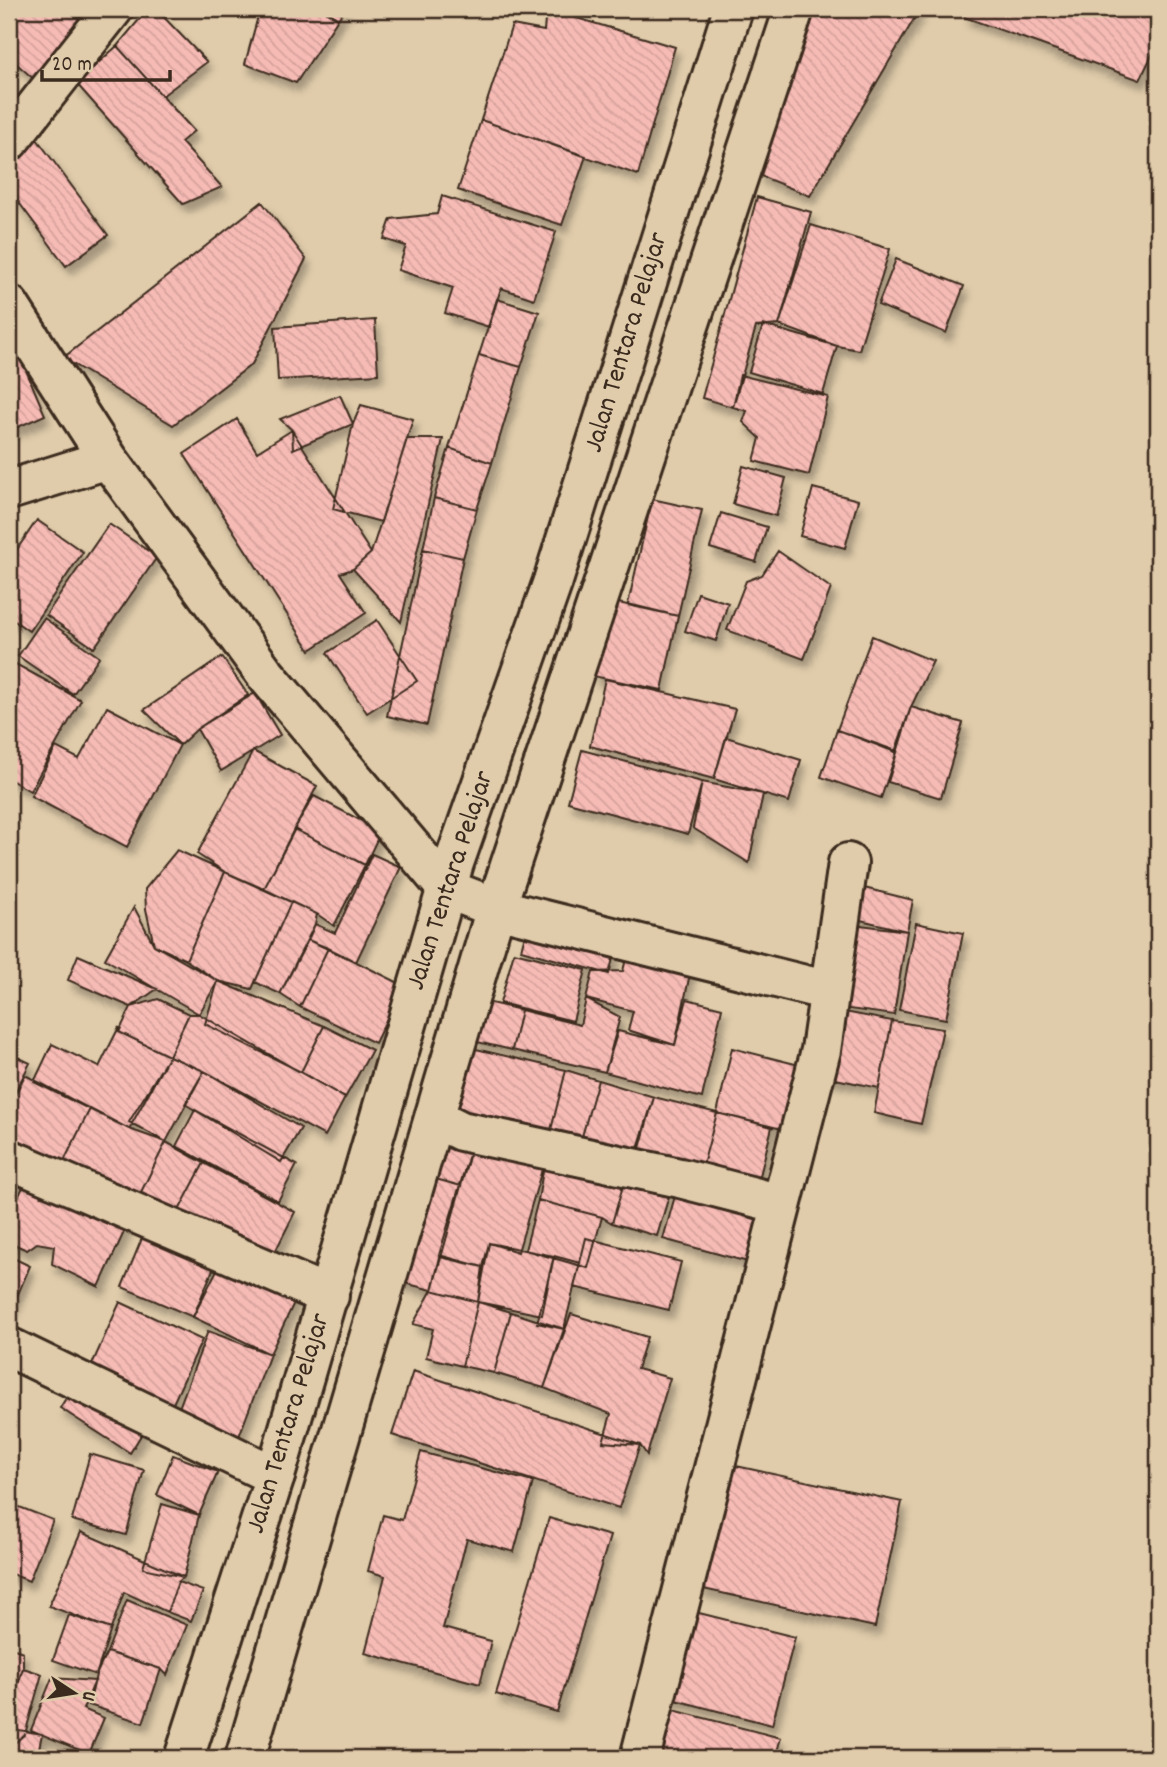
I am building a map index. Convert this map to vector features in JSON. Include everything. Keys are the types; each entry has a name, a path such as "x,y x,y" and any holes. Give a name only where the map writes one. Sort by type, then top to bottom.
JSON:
{"street":[{"path":"9,141 113,9"},
{"name":"Jalan Tentara Pelajar","path":"184,1758 275,1476 447,888 553,581 733,9"},
{"path":"245,1758 496,908 794,9"},
{"path":"9,305 108,458 266,675 447,888 496,908 829,991"},
{"path":"9,490 108,458"},
{"path":"640,1758 821,1050 848,863"},
{"path":"435,1118 461,1130 680,1178 781,1204"},
{"path":"9,1159 329,1296"},
{"path":"9,1347 275,1476"}],"building":[{"path":"11,9 68,9 91,30 36,81 9,57"},
{"path":"71,9 107,9 91,30"},
{"path":"148,9 156,9 207,62 162,96 117,46"},
{"path":"260,9 322,9 338,19 296,83 245,64"},
{"path":"325,9 345,9 338,19"},
{"path":"546,9 675,47 638,175 481,120 512,25 544,31"},
{"path":"812,9 920,9 810,196 758,175"},
{"path":"969,9 1135,9 1158,18 1158,42 1140,80 964,17"},
{"path":"117,46 194,131 181,142 222,187 183,204 76,83"},
{"path":"481,120 586,156 562,225 458,190"},
{"path":"37,139 108,235 66,266 9,189 9,160"},
{"path":"442,196 556,232 534,299 501,288 489,327 445,313 453,288 398,270 406,246 384,239 391,219 437,214"},
{"path":"757,197 811,212 779,325 756,327 733,407 702,398"},
{"path":"262,202 306,259 252,364 173,425 63,358"},
{"path":"811,225 890,249 859,350 837,346 779,325"},
{"path":"896,259 964,286 946,333 878,305"},
{"path":"497,299 539,312 521,367 479,355"},
{"path":"375,320 378,374 278,380 275,327"},
{"path":"763,325 837,346 823,394 749,372"},
{"path":"14,342 45,415 9,431 9,344"},
{"path":"479,355 521,367 492,463 449,448"},
{"path":"740,375 828,397 809,475 754,461 760,438 743,422 747,411 733,407"},
{"path":"340,395 353,424 293,449 292,430 280,419"},
{"path":"361,405 413,419 381,522 333,509 353,424"},
{"path":"237,419 257,452 292,430 371,553 353,569 340,573 366,613 310,650 184,454"},
{"path":"407,439 443,439 401,622 353,569 371,553"},
{"path":"449,448 492,463 477,509 434,498"},
{"path":"743,466 786,478 776,516 733,504"},
{"path":"813,488 858,500 845,548 800,536"},
{"path":"434,498 477,509 463,558 423,549"},
{"path":"652,499 702,510 678,616 628,604"},
{"path":"721,513 767,527 756,562 710,548"},
{"path":"37,520 83,552 29,631 9,617 9,561"},
{"path":"109,524 157,557 94,648 46,615"},
{"path":"423,549 463,558 427,725 387,716"},
{"path":"778,551 831,588 804,659 727,630 746,581 762,575"},
{"path":"698,593 728,603 716,641 685,631"},
{"path":"609,601 678,616 662,690 593,676"},
{"path":"44,618 99,657 73,694 18,656"},
{"path":"377,620 417,681 367,713 327,653"},
{"path":"872,636 933,661 911,707 895,752 837,730"},
{"path":"222,657 248,695 197,729 180,745 144,710"},
{"path":"12,662 81,700 30,791 9,779 9,668"},
{"path":"605,679 735,709 714,779 590,746"},
{"path":"255,693 280,735 221,771 197,729"},
{"path":"107,707 180,745 127,847 31,796 56,747 79,759"},
{"path":"911,707 963,723 941,798 888,782"},
{"path":"837,730 897,751 881,798 821,777"},
{"path":"726,737 801,760 789,802 714,779"},
{"path":"582,750 702,782 688,834 568,802"},
{"path":"253,751 317,786 264,889 225,872 197,854"},
{"path":"702,782 763,794 749,863 693,828"},
{"path":"314,796 381,831 365,865 294,829"},
{"path":"294,829 365,865 334,926 317,914 264,889"},
{"path":"177,850 225,872 186,960 154,945 146,909 145,889"},
{"path":"372,854 401,867 356,962 308,940 315,924 335,933"},
{"path":"225,872 291,902 252,989 218,981 186,960"},
{"path":"860,887 913,900 907,931 852,918"},
{"path":"291,902 317,914 315,924 280,994 255,982"},
{"path":"134,907 154,945 218,981 199,1014 105,959"},
{"path":"528,923 616,947 609,974 521,950"},
{"path":"916,923 963,933 946,1019 899,1010"},
{"path":"853,924 907,931 894,1015 841,1008"},
{"path":"308,940 328,948 300,1007 280,994"},
{"path":"629,947 692,964 675,1045 628,1030 633,1011 586,999 593,972 623,971"},
{"path":"328,948 403,985 375,1043 300,1007"},
{"path":"514,952 586,970 573,1021 500,1003"},
{"path":"78,955 157,989 131,1007 68,980"},
{"path":"218,981 324,1026 301,1072 205,1024"},
{"path":"158,999 189,1014 169,1056 119,1032 131,1007"},
{"path":"586,999 620,1017 605,1072 512,1050 521,1010 580,1025"},
{"path":"687,999 722,1008 702,1098 605,1072 618,1031 675,1045"},
{"path":"482,1001 521,1010 512,1050 473,1041"},
{"path":"834,1010 892,1021 879,1088 821,1076"},
{"path":"189,1014 199,1014 345,1098 325,1136 204,1071 169,1056"},
{"path":"892,1021 943,1029 921,1124 874,1113"},
{"path":"324,1026 372,1050 345,1098 301,1072"},
{"path":"119,1027 119,1032 169,1056 129,1129 34,1082 52,1044 99,1067"},
{"path":"732,1048 803,1066 786,1130 717,1113"},
{"path":"476,1049 566,1070 548,1142 444,1124"},
{"path":"9,1053 30,1063 9,1104"},
{"path":"169,1056 204,1071 166,1142 129,1122"},
{"path":"566,1070 598,1080 579,1147 548,1142"},
{"path":"204,1071 301,1128 281,1162 185,1104"},
{"path":"25,1075 90,1109 63,1163 9,1135 9,1107"},
{"path":"598,1080 654,1097 633,1164 579,1147"},
{"path":"654,1097 717,1113 700,1176 637,1159"},
{"path":"90,1109 129,1129 166,1142 137,1200 63,1163"},
{"path":"195,1110 297,1165 278,1201 176,1146"},
{"path":"717,1113 772,1127 756,1192 700,1176"},
{"path":"434,1127 474,1138 461,1186 421,1175"},
{"path":"474,1138 545,1159 518,1252 489,1243 483,1267 439,1255"},
{"path":"166,1142 204,1163 175,1218 137,1200"},
{"path":"545,1159 626,1176 612,1223 602,1217 538,1200"},
{"path":"204,1163 295,1212 268,1266 175,1218"},
{"path":"9,1167 24,1173 9,1213"},
{"path":"29,1174 129,1221 99,1287 52,1264 54,1246 37,1243 27,1250 9,1242 9,1217"},
{"path":"421,1175 461,1186 432,1290 392,1280"},
{"path":"626,1176 671,1189 657,1236 612,1223"},
{"path":"680,1178 775,1205 759,1265 663,1239"},
{"path":"538,1200 602,1217 588,1268 525,1250"},
{"path":"147,1226 219,1255 193,1317 122,1287"},
{"path":"586,1238 681,1262 669,1310 574,1287"},
{"path":"489,1243 554,1256 542,1315 478,1302"},
{"path":"225,1254 299,1292 270,1354 193,1317"},
{"path":"9,1256 30,1266 9,1315"},
{"path":"554,1256 580,1263 564,1329 537,1323"},
{"path":"440,1257 483,1267 478,1302 432,1290"},
{"path":"432,1290 478,1302 462,1366 426,1357 433,1329 413,1324"},
{"path":"120,1302 202,1340 171,1408 89,1371"},
{"path":"478,1302 511,1312 494,1373 462,1366"},
{"path":"511,1312 564,1329 544,1388 494,1373"},
{"path":"571,1314 647,1337 637,1369 670,1378 647,1455 640,1445 603,1442 611,1414 544,1388"},
{"path":"208,1331 270,1354 238,1439 176,1416"},
{"path":"413,1371 640,1445 619,1508 392,1435"},
{"path":"76,1382 146,1427 130,1453 60,1408"},
{"path":"421,1452 533,1482 514,1552 467,1539 443,1628 491,1641 480,1684 365,1653 385,1576 368,1571 383,1515 402,1520"},
{"path":"90,1454 144,1470 126,1535 72,1520"},
{"path":"173,1455 218,1472 199,1515 157,1495"},
{"path":"727,1464 902,1502 875,1627 699,1588"},
{"path":"9,1503 53,1520 29,1581 9,1573"},
{"path":"162,1504 199,1515 184,1577 143,1568"},
{"path":"549,1518 610,1536 557,1712 496,1694"},
{"path":"81,1532 184,1577 178,1582 167,1612 124,1592 111,1629 49,1606"},
{"path":"178,1582 203,1591 191,1621 167,1612"},
{"path":"127,1600 187,1625 167,1675 161,1669 107,1652"},
{"path":"683,1609 795,1637 772,1725 660,1696"},
{"path":"69,1615 111,1629 96,1675 53,1660"},
{"path":"9,1647 23,1652 23,1668 9,1704"},
{"path":"107,1652 161,1669 143,1723 89,1705 96,1675"},
{"path":"23,1668 42,1674 25,1734 16,1742 9,1740 9,1716"},
{"path":"52,1678 95,1681 83,1709 104,1718 89,1754 31,1730"},
{"path":"658,1706 781,1738 775,1758 644,1758"},
{"path":"13,1729 42,1734 37,1758 9,1758"},
{"path":"44,1749 80,1758 40,1758"}]}
